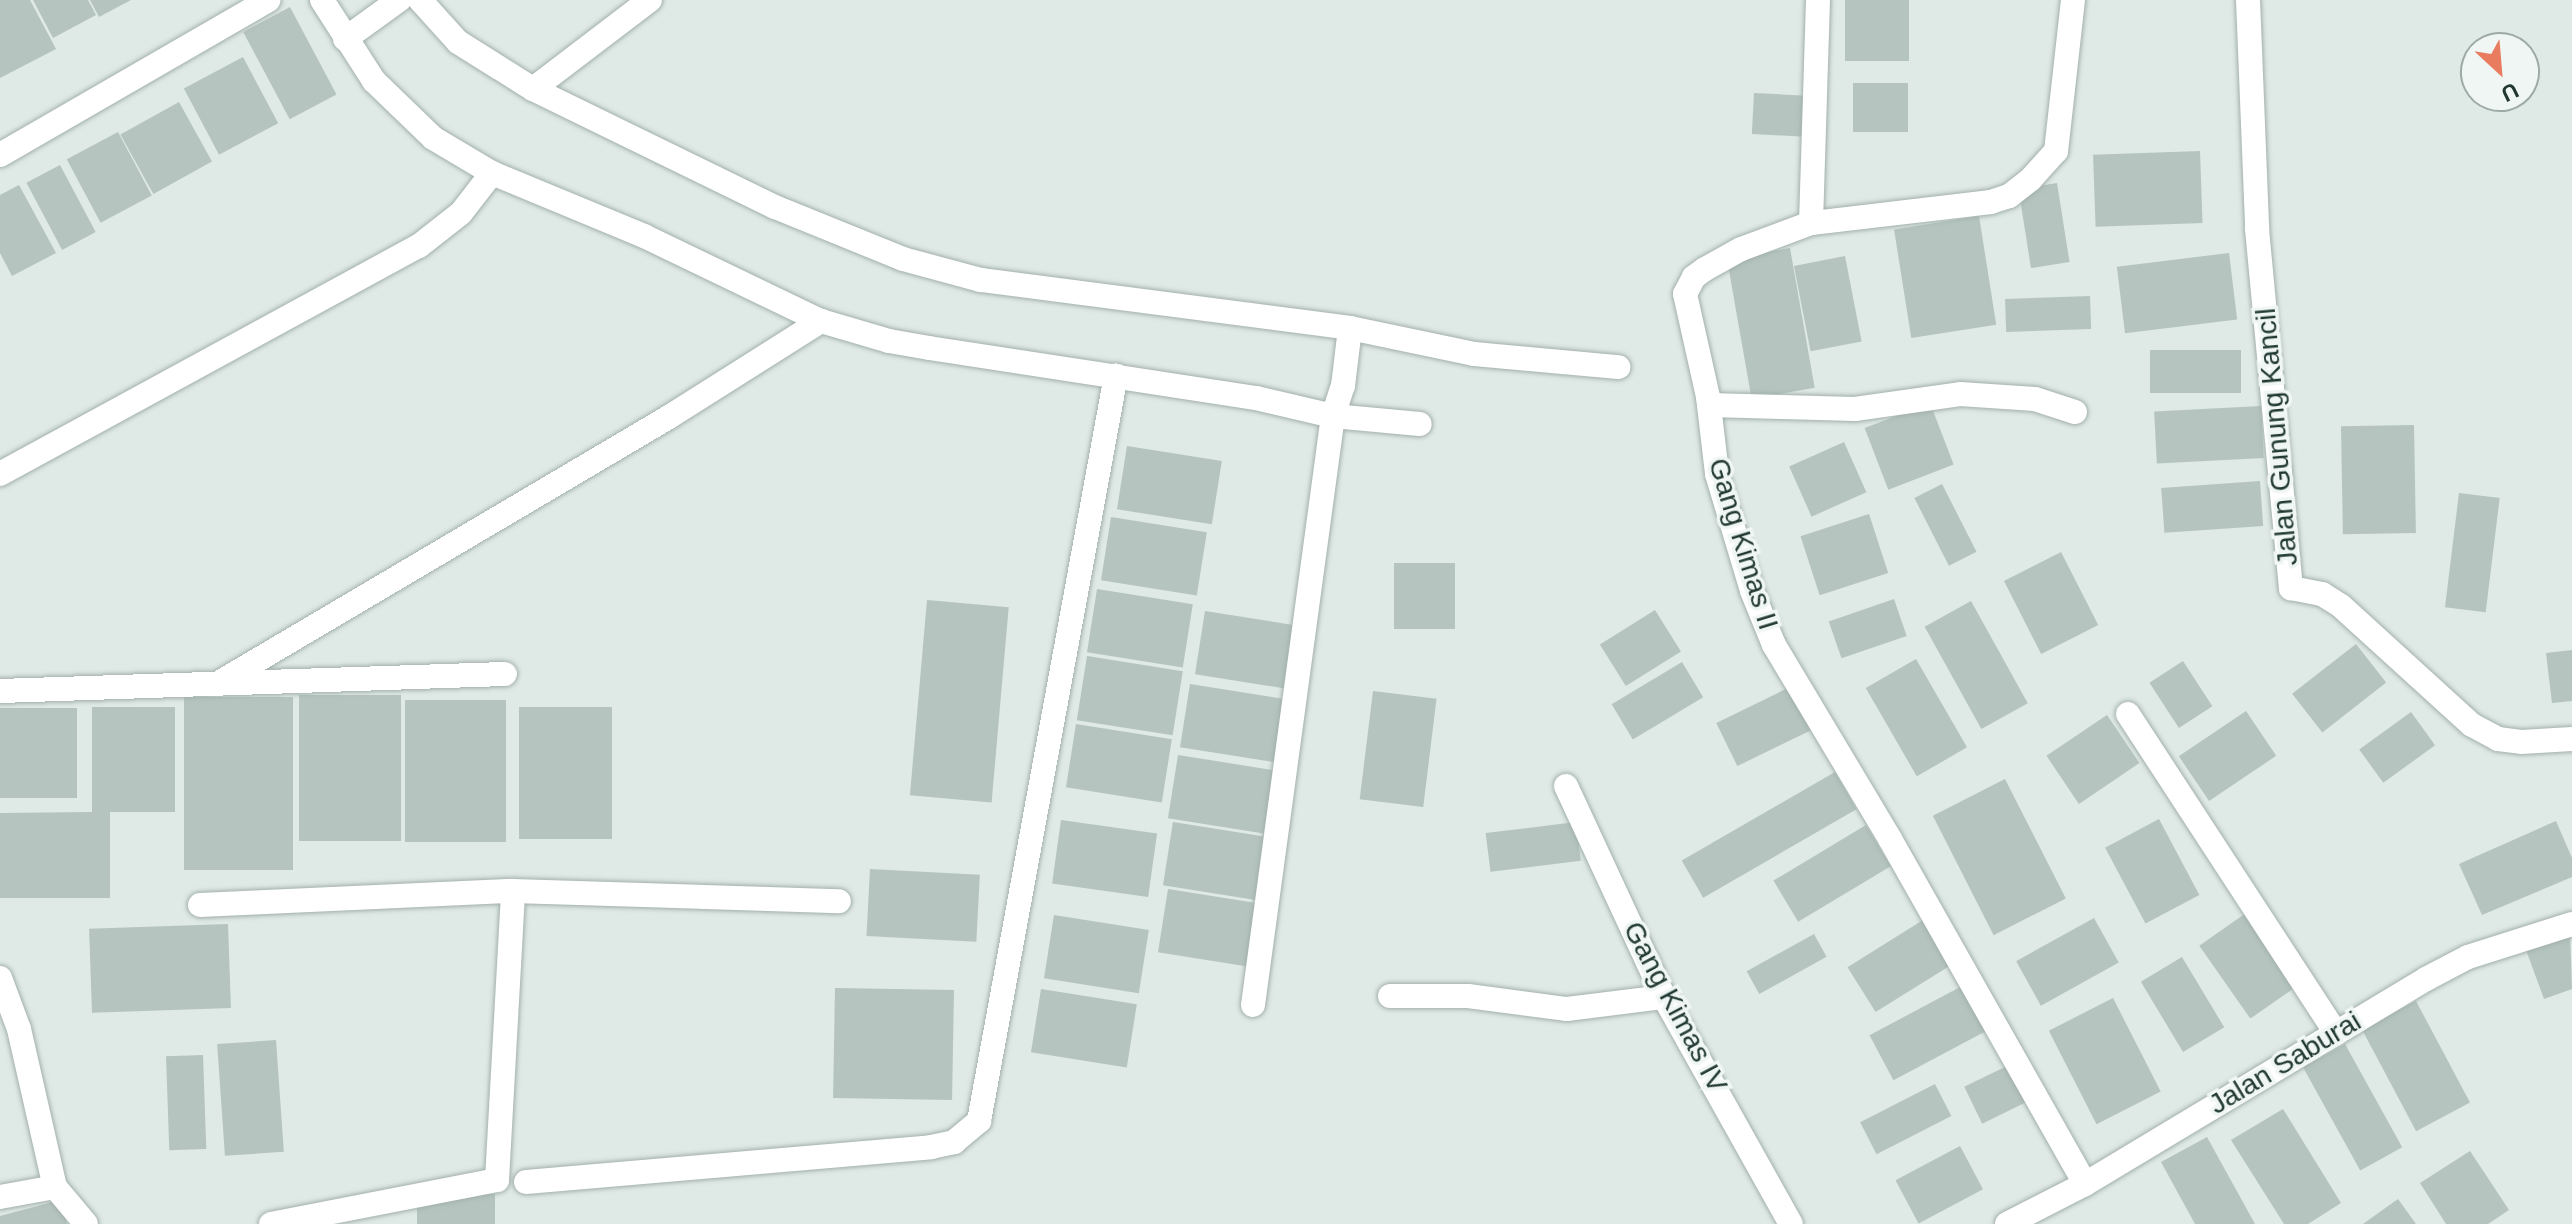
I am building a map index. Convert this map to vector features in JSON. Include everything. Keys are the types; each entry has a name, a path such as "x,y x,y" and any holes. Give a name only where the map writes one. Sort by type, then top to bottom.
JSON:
{"street":[{"path":"0,155 268,0"},
{"path":"322,0 345,39 398,107 433,138 492,173 644,236 821,321 889,341 1256,398 1333,416 1420,424"},
{"path":"345,39 399,0"},
{"path":"420,0 458,42 533,89 775,207 903,259 981,280 1350,328 1474,354 1618,367"},
{"path":"533,89 650,0"},
{"path":"1811,223 1818,0"},
{"name":"Gang Kimas II","path":"2073,0 2056,151 2031,179 2009,196 1991,202 1811,223 1741,249 1694,277 1685,294 1709,405 1717,474 1752,591 1774,645 1890,839 2085,1184"},
{"name":"Jalan Gunung Kancil","path":"2248,0 2257,229 2291,588 2322,594 2341,606 2472,725 2498,739 2521,742 2572,739"},
{"path":"0,474 419,246 461,213 492,173"},
{"path":"217,684 669,417 821,321"},
{"path":"1253,1005 1333,416 1343,386 1350,328"},
{"path":"526,1182 931,1147 954,1142 979,1121 1116,375"},
{"path":"1709,405 1855,409 1960,394 2035,399 2075,412"},
{"path":"0,691 505,674"},
{"path":"2128,714 2336,1033"},
{"name":"Gang Kimas IV","path":"1566,786 1664,997 1791,1224"},
{"path":"271,1224 497,1180 513,891"},
{"path":"200,905 513,891 839,901"},
{"name":"Jalan Saburai","path":"2015,1222 2085,1184 2468,957 2572,924"},
{"path":"0,978 19,1029 55,1187 86,1224"},
{"path":"1390,996 1468,996 1567,1009 1664,997"},
{"path":"0,1197 55,1187"}],"building":[{"path":"0,0 30,0 56,49 0,78"},
{"path":"33,0 88,0 96,15 53,38"},
{"path":"90,0 131,0 99,17"},
{"path":"1845,0 1909,0 1909,61 1845,61"},
{"path":"290,7 336,94 290,119 243,32"},
{"path":"243,57 278,123 219,155 184,88"},
{"path":"1853,83 1908,83 1908,132 1853,132"},
{"path":"1754,93 1811,96 1809,137 1752,134"},
{"path":"179,102 212,161 153,194 120,134"},
{"path":"118,132 152,196 101,223 67,159"},
{"path":"2200,151 2203,223 2096,227 2093,155"},
{"path":"60,165 96,232 62,250 26,183"},
{"path":"2057,183 2070,262 2031,268 2018,189"},
{"path":"19,185 56,253 12,276 0,253 0,195"},
{"path":"1979,216 1996,325 1911,338 1894,229"},
{"path":"1790,248 1815,388 1752,399 1727,259"},
{"path":"2229,253 2237,320 2125,333 2117,267"},
{"path":"1845,256 1862,341 1811,351 1794,266"},
{"path":"2090,296 2091,329 2006,332 2005,299"},
{"path":"2150,350 2241,350 2241,393 2150,393"},
{"path":"1930,403 1954,465 1888,490 1865,428"},
{"path":"2261,406 2264,458 2157,464 2154,412"},
{"path":"2414,425 2416,533 2343,534 2341,426"},
{"path":"1844,442 1866,492 1812,517 1789,466"},
{"path":"1127,446 1222,461 1212,524 1117,509"},
{"path":"2260,481 2263,526 2164,533 2161,488"},
{"path":"1942,484 1977,552 1949,566 1914,498"},
{"path":"2459,493 2500,498 2486,612 2445,607"},
{"path":"1869,514 1888,573 1820,595 1801,536"},
{"path":"1111,517 1207,532 1197,595 1101,580"},
{"path":"2061,552 2098,625 2041,654 2004,581"},
{"path":"1394,563 1455,563 1455,629 1394,629"},
{"path":"1097,589 1193,604 1183,667 1087,652"},
{"path":"1894,599 1907,636 1841,658 1829,621"},
{"path":"927,600 1009,607 992,802 910,795"},
{"path":"1971,601 2028,703 1981,729 1925,627"},
{"path":"1655,610 1681,652 1626,686 1600,644"},
{"path":"1205,611 1301,626 1291,689 1195,674"},
{"path":"2356,644 2386,683 2322,732 2292,694"},
{"path":"2572,650 2572,701 2552,703 2546,653"},
{"path":"1087,656 1183,671 1173,735 1077,720"},
{"path":"1916,659 1967,747 1917,776 1866,688"},
{"path":"2183,661 2212,706 2179,728 2149,683"},
{"path":"1682,662 1703,697 1633,739 1612,704"},
{"path":"1190,684 1286,699 1276,762 1180,747"},
{"path":"1790,687 1811,730 1737,766 1716,723"},
{"path":"1373,691 1437,699 1423,807 1360,799"},
{"path":"299,695 401,695 401,841 299,841"},
{"path":"184,697 293,697 293,870 184,870"},
{"path":"405,700 506,700 506,842 405,842"},
{"path":"92,707 175,707 175,812 110,812 110,898 0,898 0,813 92,812"},
{"path":"519,707 612,707 612,839 519,839"},
{"path":"0,708 77,708 77,798 0,798"},
{"path":"2246,711 2276,756 2209,801 2179,756"},
{"path":"2411,712 2435,745 2383,783 2359,750"},
{"path":"2107,715 2139,763 2079,804 2046,756"},
{"path":"1076,724 1172,739 1162,802 1066,787"},
{"path":"1178,755 1274,770 1264,833 1168,818"},
{"path":"1835,772 1856,809 1703,898 1682,860"},
{"path":"2005,779 2066,898 1994,935 1933,816"},
{"path":"2159,819 2199,895 2146,924 2105,848"},
{"path":"1061,820 1157,833 1148,897 1052,883"},
{"path":"2556,821 2572,858 2572,877 2482,915 2459,864"},
{"path":"1173,822 1269,837 1259,900 1163,885"},
{"path":"1576,822 1581,861 1490,872 1486,833"},
{"path":"1866,825 1891,866 1798,922 1773,881"},
{"path":"870,869 980,875 976,942 866,936"},
{"path":"1168,889 1264,904 1254,967 1158,952"},
{"path":"2246,913 2297,986 2250,1019 2199,946"},
{"path":"1054,915 1149,930 1139,993 1044,978"},
{"path":"2094,918 2119,963 2041,1006 2016,961"},
{"path":"1923,920 1951,965 1876,1012 1848,967"},
{"path":"228,924 231,1008 92,1013 89,929"},
{"path":"2570,933 2572,989 2544,999 2526,950"},
{"path":"1814,934 1827,957 1759,994 1747,971"},
{"path":"2182,957 2224,1027 2183,1052 2141,982"},
{"path":"1964,985 1988,1030 1893,1080 1870,1035"},
{"path":"835,988 954,990 952,1100 833,1098"},
{"path":"1041,989 1137,1004 1127,1067 1031,1052"},
{"path":"2113,998 2161,1092 2097,1124 2049,1031"},
{"path":"2416,1001 2470,1103 2416,1131 2362,1030"},
{"path":"276,1040 284,1152 225,1156 217,1044"},
{"path":"2345,1044 2402,1147 2360,1170 2303,1067"},
{"path":"203,1055 206,1149 169,1150 166,1056"},
{"path":"2011,1064 2029,1101 1982,1124 1964,1087"},
{"path":"1935,1084 1951,1116 1876,1154 1860,1122"},
{"path":"2283,1109 2341,1203 2308,1224 2284,1224 2231,1140"},
{"path":"2207,1137 2255,1224 2195,1224 2161,1162"},
{"path":"1960,1146 1983,1189 1919,1224 1896,1180"},
{"path":"2470,1151 2509,1210 2488,1224 2446,1224 2420,1183"},
{"path":"417,1194 495,1194 495,1224 417,1224"},
{"path":"2398,1199 2416,1224 2363,1224"},
{"path":"60,1200 67,1224 0,1224 0,1216"}]}
